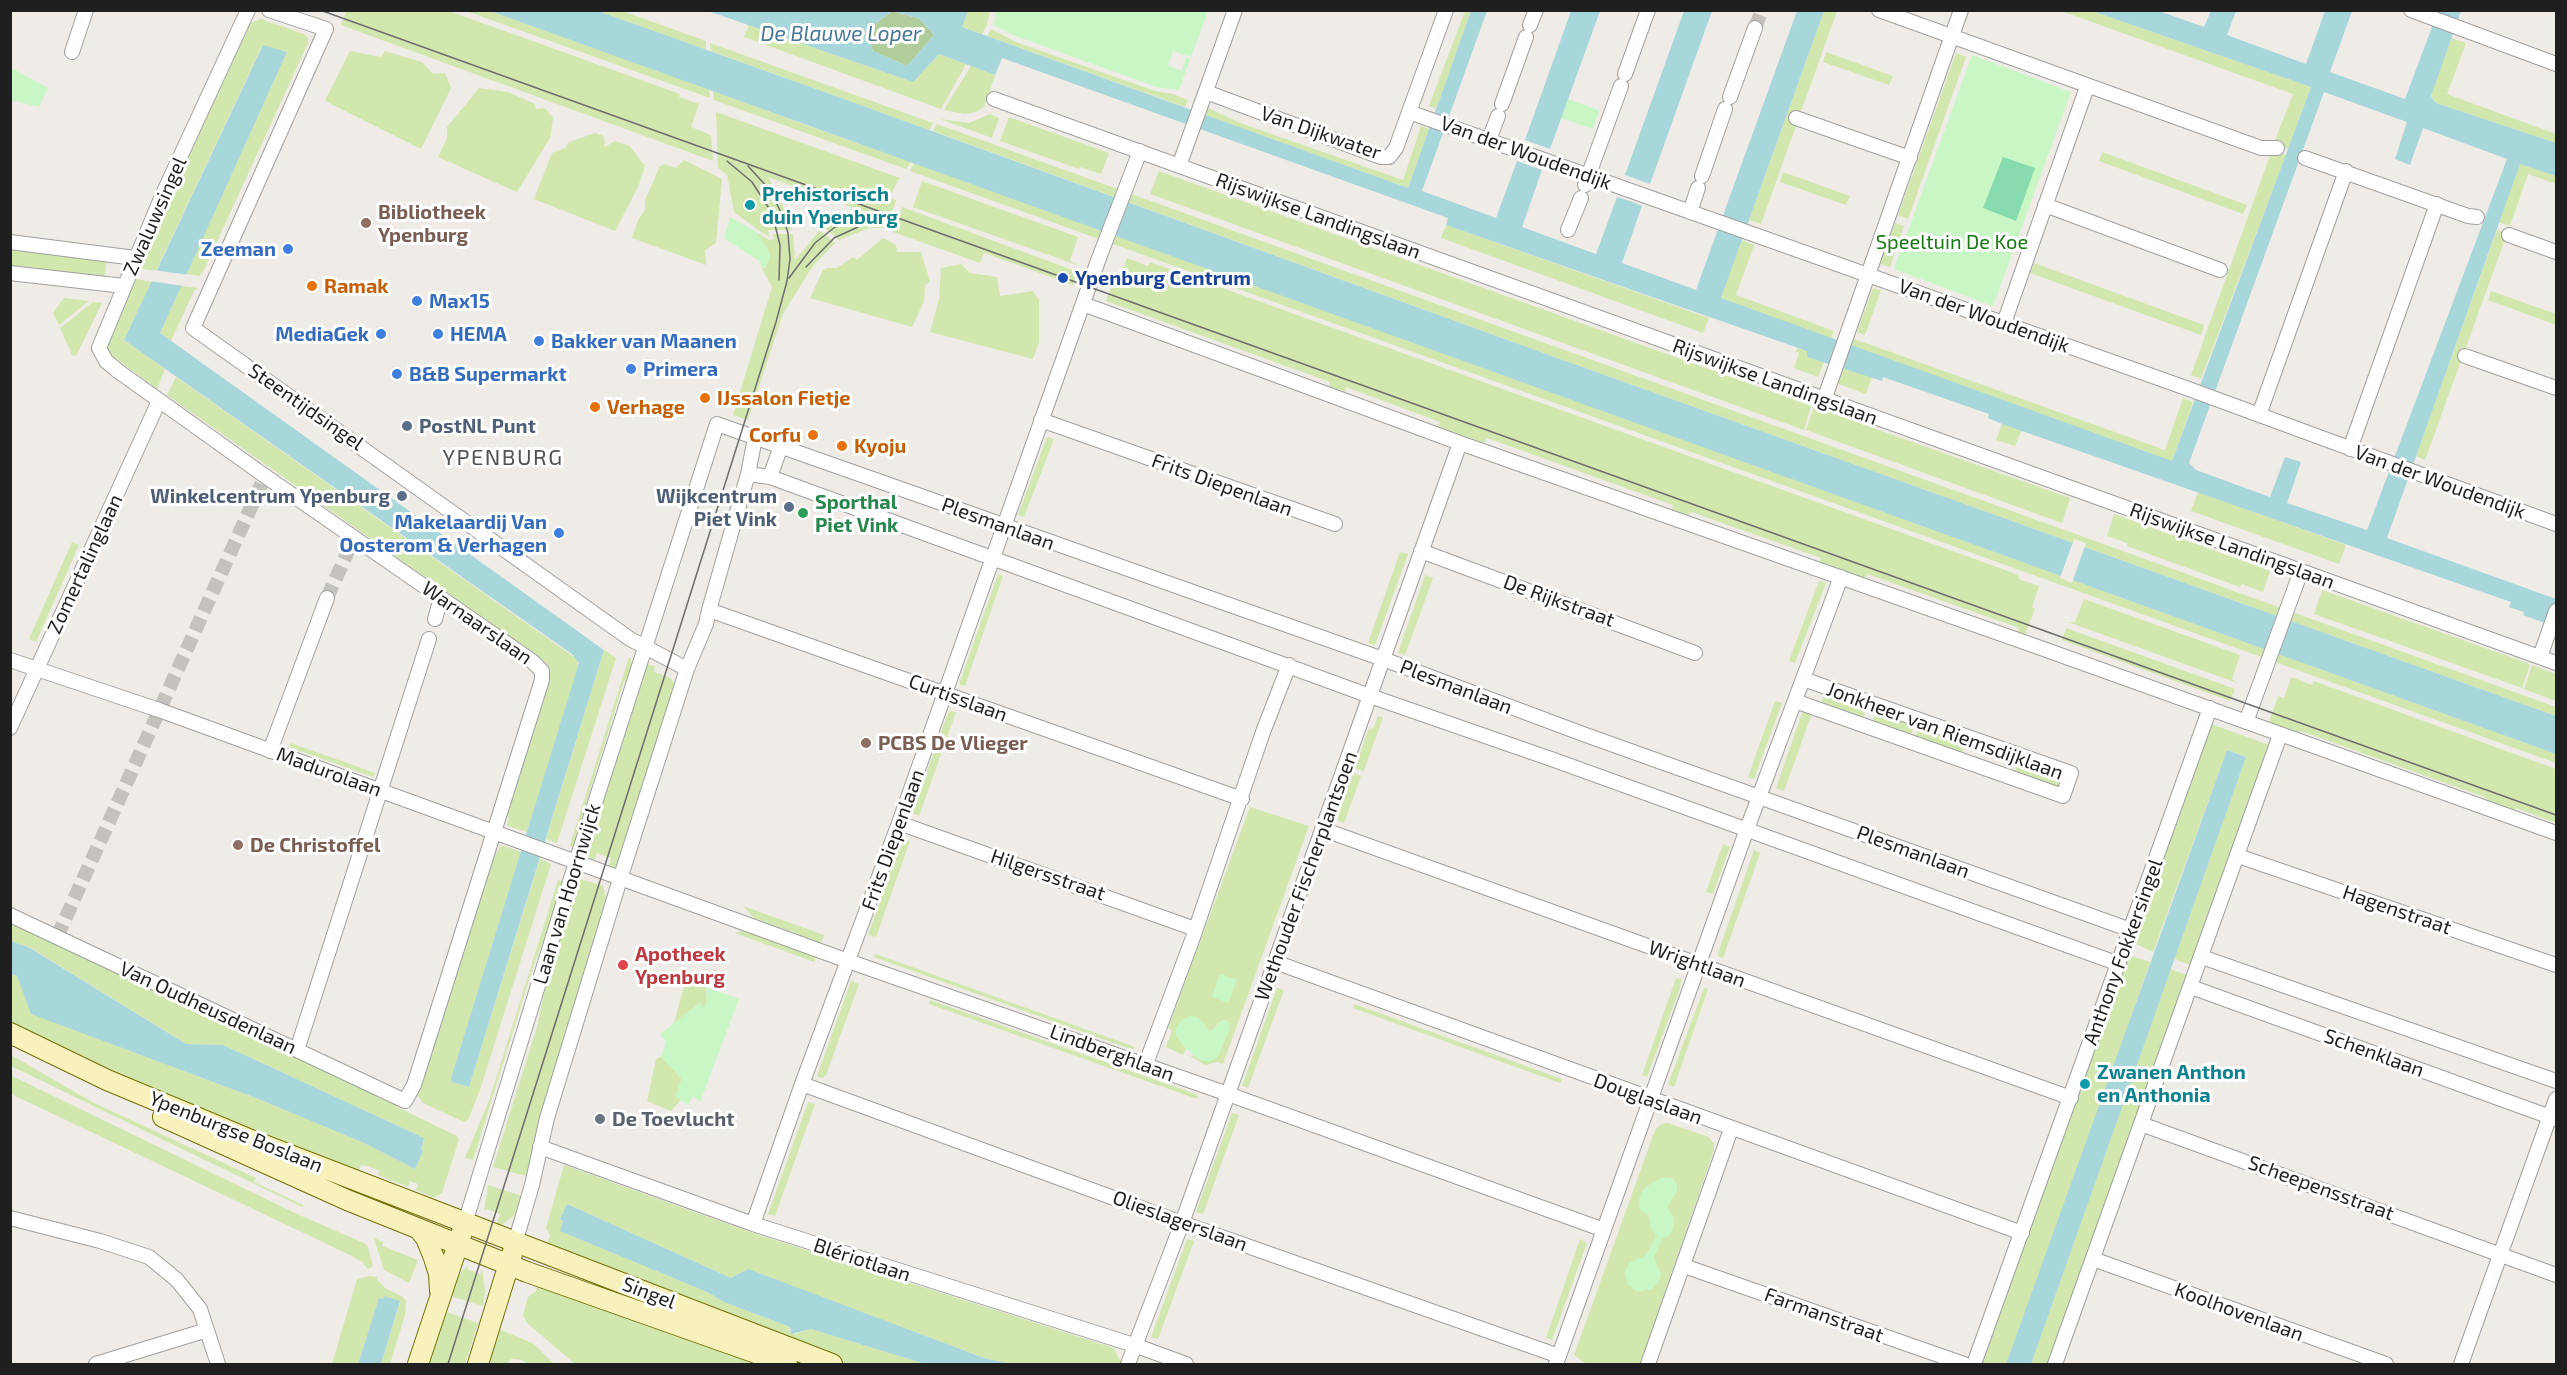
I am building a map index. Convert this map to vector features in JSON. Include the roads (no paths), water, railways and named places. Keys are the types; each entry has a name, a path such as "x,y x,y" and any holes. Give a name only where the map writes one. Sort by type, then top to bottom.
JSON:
{"main road":[{"name":"Ypenburgse Boslaan","path":"10,1033 107,1080 246,1138 465,1223"},
{"name":"Ypenburgse Boslaan","path":"10,1044 252,1159 458,1245"},
{"name":"Singel","path":"465,1223 832,1365"},
{"name":"Laan van Hoornwijck","path":"418,1365 465,1223"},
{"path":"420,1229 426,1238 436,1266 440,1296"},
{"path":"478,1365 515,1243"},
{"name":"Singel","path":"458,1245 787,1365"}],"street":[{"path":"72,52 86,10"},
{"name":"Zwaluwsingel","path":"159,401 106,361 99,348 135,258 248,10"},
{"name":"Steentijdsingel","path":"269,10 326,29 194,328 630,639 687,669"},
{"path":"1179,166 1235,10"},
{"name":"Van Dijkwater","path":"1206,92 1383,158 1389,157 1394,153 1410,112 1446,10"},
{"path":"1489,140 1536,10"},
{"path":"1568,230 1648,10"},
{"path":"1879,10 2261,148 2277,148"},
{"path":"1824,400 1961,10"},
{"path":"2417,13 2556,64"},
{"path":"1690,212 1755,28"},
{"path":"2004,323 2087,87"},
{"name":"Rijswijkse Landingslaan","path":"994,99 2556,663"},
{"name":"Van der Woudendijk","path":"1410,112 1489,140 1585,186 1690,212 1748,232 2186,388 2556,524"},
{"path":"1796,118 1910,158"},
{"name":"Frits Diepenlaan","path":"753,1224 802,1084 899,823 1099,258 1140,151"},
{"path":"2305,158 2477,217"},
{"path":"2259,415 2346,171"},
{"path":"2350,449 2438,204"},
{"path":"2045,205 2220,270"},
{"path":"2509,235 2556,252"},
{"path":"10,242 135,258"},
{"path":"10,273 124,286"},
{"path":"1083,304 1460,443 2556,833"},
{"path":"2465,356 2556,388"},
{"name":"Warnaarslaan","path":"159,401 532,661 542,671 541,685 501,834 414,1085 405,1101"},
{"name":"Zomertalinglaan","path":"10,728 159,401"},
{"name":"Frits Diepenlaan","path":"1041,420 1335,524"},
{"name":"Laan van Hoornwijck","path":"465,1223 576,862 717,424"},
{"name":"Plesmanlaan","path":"717,424 1383,659 1567,729 2131,930"},
{"path":"515,1243 532,1185 547,1118 621,876 687,669 706,624 748,474 755,438"},
{"path":"1383,659 1460,443"},
{"path":"770,477 781,446"},
{"name":"Plesmanlaan","path":"748,474 770,477 1370,696 2119,964"},
{"name":"De Rijkstraat","path":"1421,551 1695,653"},
{"path":"2246,722 2301,571"},
{"name":"Jonkheer van Riemsdijklaan","path":"1557,1360 1652,1100 1747,829 1840,577"},
{"path":"270,751 327,598"},
{"path":"435,619 441,598"},
{"name":"Curtisslaan","path":"709,610 1242,800"},
{"path":"2540,657 2556,611"},
{"path":"297,1050 429,639"},
{"name":"Wethouder Fischerplantsoen","path":"1128,1365 1182,1223 1383,659"},
{"name":"Madurolaan","path":"10,660 621,876"},
{"path":"1145,1066 1242,800 1263,732 1289,665"},
{"name":"Jonkheer van Riemsdijklaan","path":"1795,701 2063,796 2071,773 1803,679"},
{"name":"Anthony Fokkersingel","path":"1974,1365 2210,708"},
{"path":"2055,1365 2280,735"},
{"name":"Hilgersstraat","path":"899,823 1195,929"},
{"name":"Wrightlaan","path":"1322,829 2071,1098"},
{"name":"Hagenstraat","path":"2238,856 2556,965"},
{"name":"Lindberghlaan","path":"621,876 848,961 1228,1094 1604,1230"},
{"name":"Van Oudheusdenlaan","path":"10,915 405,1101"},
{"name":"Schenklaan","path":"2202,957 2556,1081"},
{"name":"Douglaslaan","path":"1275,962 2022,1233"},
{"name":"Schenklaan","path":"2191,987 2553,1118"},
{"name":"Olieslagerslaan","path":"802,1084 1557,1360"},
{"path":"2461,1365 2553,1118 2556,1099"},
{"name":"Scheepensstraat","path":"2141,1124 2501,1253 2556,1275"},
{"path":"1648,1365 1731,1129"},
{"name":"Blériotlaan","path":"540,1147 753,1224 1134,1346 1186,1365"},
{"path":"10,1218 149,1257 177,1280 200,1310 218,1365"},
{"name":"Koolhovenlaan","path":"2093,1259 2370,1362 2386,1365"},
{"name":"Farmanstraat","path":"1684,1266 1964,1365"},
{"path":"96,1365 207,1330"}],"water":[{"path":"490,11 598,11 830,94 1546,354 2556,716 2556,754"},
{"name":"De Blauwe Loper","path":"708,11 892,11 968,11 962,27 1408,188 1471,11 1487,11 1422,191 1496,218 1517,161 1542,170 1522,227 1596,254 1617,197 1630,201 1642,206 1622,263 1696,290 1797,11 1824,11 1721,298 2172,461 2311,87 2092,11 2159,11 2204,27 2211,11 2236,11 2227,35 2306,64 2325,11 2352,11 2330,72 2405,99 2438,11 2461,11 2431,96 2436,103 2556,143 2556,176 2520,164 2387,538 2556,599 2556,627 2523,615 2524,612 2509,607 2511,602 2002,424 1988,418 1989,414 1883,377 1882,381 1807,357 1807,351 1446,225 1448,218 1002,58 995,75 939,54 913,82","holes":["892,11 920,19 934,35 907,66 873,51 866,31","2324,92 2407,122 2395,159 2410,165 2423,128 2507,159 2367,530 2287,503 2301,462 2285,457 2270,497 2196,470 2189,463"]},
{"path":"1571,11 1600,11 1550,149 1525,140"},
{"path":"1684,11 1712,11 1650,184 1625,175"},
{"path":"263,45 287,52 160,333 604,650 469,1087 452,1082 451,1078 579,663 572,654 124,340"},
{"path":"2227,750 2246,757 2031,1364 2006,1364"},
{"path":"11,941 30,948 186,1044 223,1045 424,1138 421,1150 423,1151 415,1169 364,1143 256,1098 31,1014 17,976 11,974"},
{"path":"567,1204 731,1278 748,1269 984,1358 1010,1364 925,1364 811,1329 791,1334 790,1327 724,1302 707,1292 560,1231 563,1221 560,1219"},
{"path":"384,1296 400,1301 381,1364 358,1364 379,1298 383,1299"}],"tunnel":[{"path":"1755,28 1760,15"},
{"path":"57,937 265,476"},
{"path":"327,598 354,538"}],"tram line":[{"path":"320,10 2556,815"},
{"path":"727,161 752,182 772,213 780,245 779,280"},
{"path":"448,1364 787,281 790,259 788,233 782,214 769,189 748,166"},
{"path":"789,278 815,243 835,227 861,217 880,214"},
{"path":"806,267 834,238 858,227"}],"place":[{"name":"Prehistorisch duin Ypenburg","path":"750,205"},
{"name":"Bibliotheek Ypenburg","path":"366,223"},
{"name":"Zeeman","path":"288,249"},
{"name":"Ypenburg Centrum","path":"1063,278"},
{"name":"Ramak","path":"312,286"},
{"name":"Max15","path":"417,301"},
{"name":"MediaGek","path":"381,334"},
{"name":"HEMA","path":"438,334"},
{"name":"Bakker van Maanen","path":"539,341"},
{"name":"Primera","path":"631,369"},
{"name":"B&B Supermarkt","path":"397,374"},
{"name":"IJssalon Fietje","path":"705,398"},
{"name":"Verhage","path":"595,407"},
{"name":"PostNL Punt","path":"407,426"},
{"name":"Corfu","path":"813,435"},
{"name":"Kyoju","path":"842,446"},
{"name":"Winkelcentrum Ypenburg","path":"402,496"},
{"name":"Wijkcentrum Piet Vink","path":"789,507"},
{"name":"Sporthal Piet Vink","path":"803,513"},
{"name":"Makelaardij Van Oosterom & Verhagen","path":"559,533"},
{"name":"PCBS De Vlieger","path":"866,743"},
{"name":"De Christoffel","path":"238,845"},
{"name":"Apotheek Ypenburg","path":"623,965"},
{"name":"Zwanen Anthon en Anthonia","path":"2085,1084"},
{"name":"De Toevlucht","path":"600,1119"}],"district":[{"name":"YPENBURG","path":"503,458"}],"park label":[{"name":"Speeltuin De Koe","path":"1952,242"}]}
